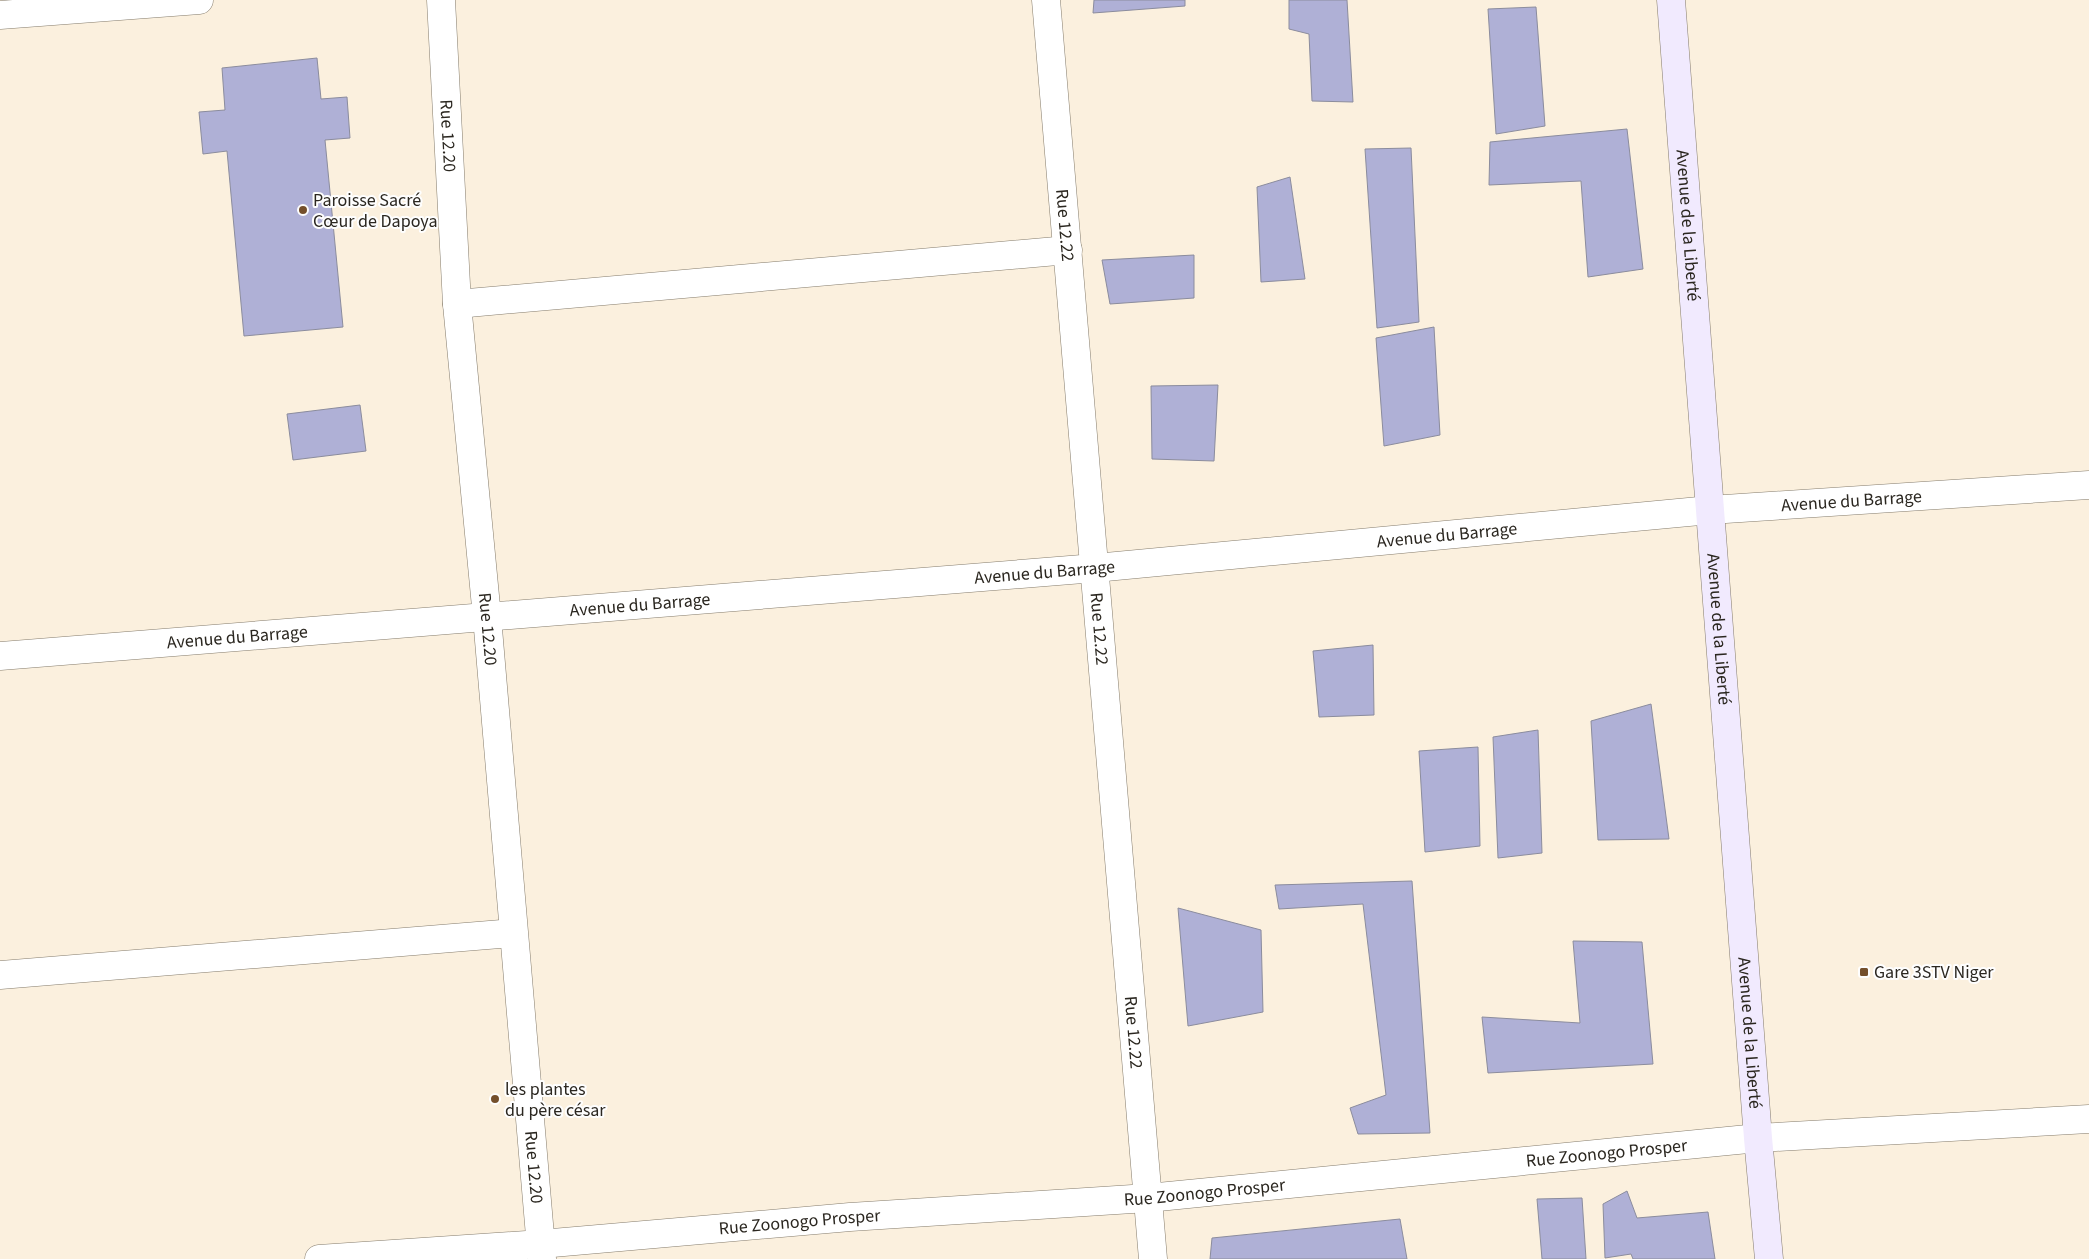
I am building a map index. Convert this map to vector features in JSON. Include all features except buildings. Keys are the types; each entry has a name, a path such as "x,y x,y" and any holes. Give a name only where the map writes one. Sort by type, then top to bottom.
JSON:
{"main road":[{"name":"Avenue de la Liberté","path":"1671,0 1758,1138 1769,1259"}],"street":[{"path":"0,15 199,0"},
{"name":"Rue 12.20","path":"441,0 457,304 487,617 542,1251"},
{"name":"Rue 12.22","path":"1046,0 1154,1259"},
{"path":"457,304 1068,250"},
{"name":"Avenue du Barrage","path":"0,656 1095,568 1710,510 2089,485"},
{"path":"0,975 513,933"},
{"name":"Rue Zoonogo Prosper","path":"319,1259 542,1251 850,1217 1148,1198 1758,1138 2089,1119"}],"place":[{"name":"Paroisse Sacré Cœur de Dapoya","path":"303,210"},
{"name":"Gare 3STV Niger","path":"1864,972"},
{"name":"les plantes du père césar","path":"495,1099"}]}
